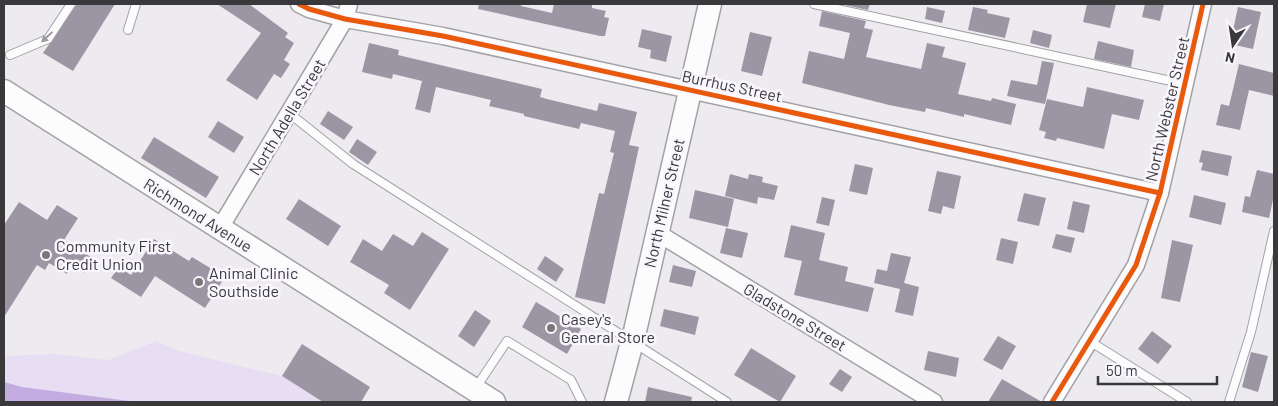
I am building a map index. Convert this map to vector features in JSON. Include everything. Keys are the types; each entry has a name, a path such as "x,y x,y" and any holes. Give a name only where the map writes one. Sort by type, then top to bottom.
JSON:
{"main road":[{"name":"North Milner Street","path":"616,402 632,342 710,4"},
{"name":"Richmond Avenue","path":"4,91 494,402"}],"street":[{"name":"Burrhus Street","path":"299,4 309,9 347,12 443,36 1160,193"},
{"name":"North Webster Street","path":"1052,402 1091,342 1136,265 1160,193 1203,4"},
{"name":"North Adella Street","path":"220,228 347,12"},
{"name":"Gladstone Street","path":"656,232 934,402"}],"lane":[{"path":"10,55 48,39 71,4"},
{"path":"128,30 136,4"},
{"path":"814,4 1185,84"},
{"path":"289,113 353,164 727,402"},
{"path":"1229,402 1251,332 1274,231"},
{"path":"475,390 506,341 572,380 582,402"},
{"path":"1091,342 1187,402"}],"shaded area":[{"path":"156,341 180,351 282,376 323,402 4,402 4,356 55,354 108,360"},
{"path":"4,382 22,387 137,402 4,402"}],"building":[{"path":"77,4 115,4 73,71 43,53"},
{"path":"217,4 249,4 288,33 285,37 294,43 284,60 290,64 281,78 274,74 257,100 226,80 261,33"},
{"path":"479,4 521,4 521,6 552,13 554,4 592,4 592,8 606,11 604,17 609,18 605,36 600,36 478,9"},
{"path":"840,4 870,4 868,10"},
{"path":"1087,4 1116,4 1110,28 1083,22"},
{"path":"1145,4 1164,4 1160,21 1142,17"},
{"path":"927,7 945,11 942,23 925,19"},
{"path":"973,7 988,10 987,13 1010,18 1005,38 968,30"},
{"path":"1238,7 1261,12 1253,49 1230,44"},
{"path":"822,11 866,21 864,28 873,30 866,57 921,69 927,43 945,47 942,57 966,63 958,94 991,101 992,98 1016,104 1011,125 964,114 964,117 926,108 925,112 889,105 802,83 809,51 844,59 850,33 819,26"},
{"path":"642,29 672,36 666,62 650,58 651,50 638,47"},
{"path":"1033,30 1052,35 1049,48 1030,43"},
{"path":"750,32 772,37 762,76 741,71"},
{"path":"1098,41 1134,50 1131,67 1094,59"},
{"path":"369,43 399,50 398,55 542,89 540,97 547,99 597,111 599,103 637,112 629,145 639,147 605,304 575,297 599,193 604,194 614,153 610,152 615,131 581,123 579,129 524,116 524,114 489,106 491,100 436,87 430,113 415,109 422,81 393,74 392,79 362,72"},
{"path":"1042,61 1054,63 1045,104 1007,96 1011,80 1037,85"},
{"path":"1239,64 1274,73 1274,96 1249,90 1240,130 1216,125 1221,104 1229,106"},
{"path":"1087,87 1144,100 1139,120 1112,114 1104,149 1057,138 1056,141 1044,138 1046,132 1039,130 1047,99 1083,107"},
{"path":"328,111 353,127 344,140 320,124"},
{"path":"218,121 244,137 234,153 208,137"},
{"path":"154,137 219,177 206,198 141,158"},
{"path":"357,139 377,152 368,165 349,152"},
{"path":"1202,150 1232,156 1228,176 1201,170 1203,163 1199,162"},
{"path":"855,164 873,168 867,195 849,191"},
{"path":"1257,170 1274,174 1274,195 1269,218 1242,212 1245,196 1250,197"},
{"path":"937,171 961,176 954,209 943,206 941,214 928,211"},
{"path":"730,174 748,179 749,174 763,177 762,182 778,186 774,200 758,197 757,204 725,196"},
{"path":"695,190 734,199 728,227 689,218"},
{"path":"1024,193 1046,198 1039,226 1017,221"},
{"path":"1194,195 1226,203 1221,225 1189,217"},
{"path":"822,197 835,200 829,226 816,223"},
{"path":"299,199 341,226 328,246 286,219"},
{"path":"1073,201 1090,205 1084,233 1067,229"},
{"name":"Community First Credit Union","path":"19,202 47,220 57,205 78,218 64,240 94,259 84,273 72,265 67,274 49,263 45,270 37,265 4,317 4,225"},
{"path":"791,225 825,233 819,260 848,267 845,281 874,288 868,312 794,295 802,261 784,257"},
{"path":"726,228 748,233 742,258 720,253"},
{"path":"422,232 449,249 410,310 384,293 389,285 350,262 363,239 382,251 393,234 413,246"},
{"path":"1056,234 1075,238 1071,253 1052,248"},
{"path":"1001,238 1018,242 1013,264 996,260"},
{"path":"154,239 189,261 192,257 225,277 205,308 155,276 141,297 111,278 119,267 131,275"},
{"path":"1172,240 1193,245 1180,302 1161,298"},
{"path":"891,253 911,257 904,283 919,287 913,316 895,312 900,289 874,283 877,269 887,271"},
{"path":"545,256 564,269 556,282 537,269"},
{"path":"673,265 696,271 692,287 669,282"},
{"name":"Casey's General Store","path":"536,302 581,329 567,354 522,327"},
{"path":"664,309 699,317 695,335 660,326"},
{"path":"475,310 491,321 474,347 458,336"},
{"path":"1152,331 1172,346 1158,364 1138,349"},
{"path":"998,336 1016,346 1002,370 983,360"},
{"path":"302,344 370,387 361,402 323,402 282,376"},
{"path":"751,348 796,376 780,402 734,375"},
{"path":"928,351 959,358 956,377 924,370"},
{"path":"1251,352 1268,356 1258,392 1242,387"},
{"path":"840,369 852,377 842,392 829,384"},
{"path":"1002,379 1042,402 988,402"},
{"path":"648,387 692,397 691,402 645,402"}],"cycle path":[{"path":"299,4 309,9 345,19 443,36 1160,193"},
{"path":"1052,402 1136,265 1160,193 1203,4"}],"place":[{"name":"Community First Credit Union","path":"46,255"},
{"name":"Animal Clinic Southside","path":"199,282"},
{"name":"Casey's General Store","path":"551,328"}]}
